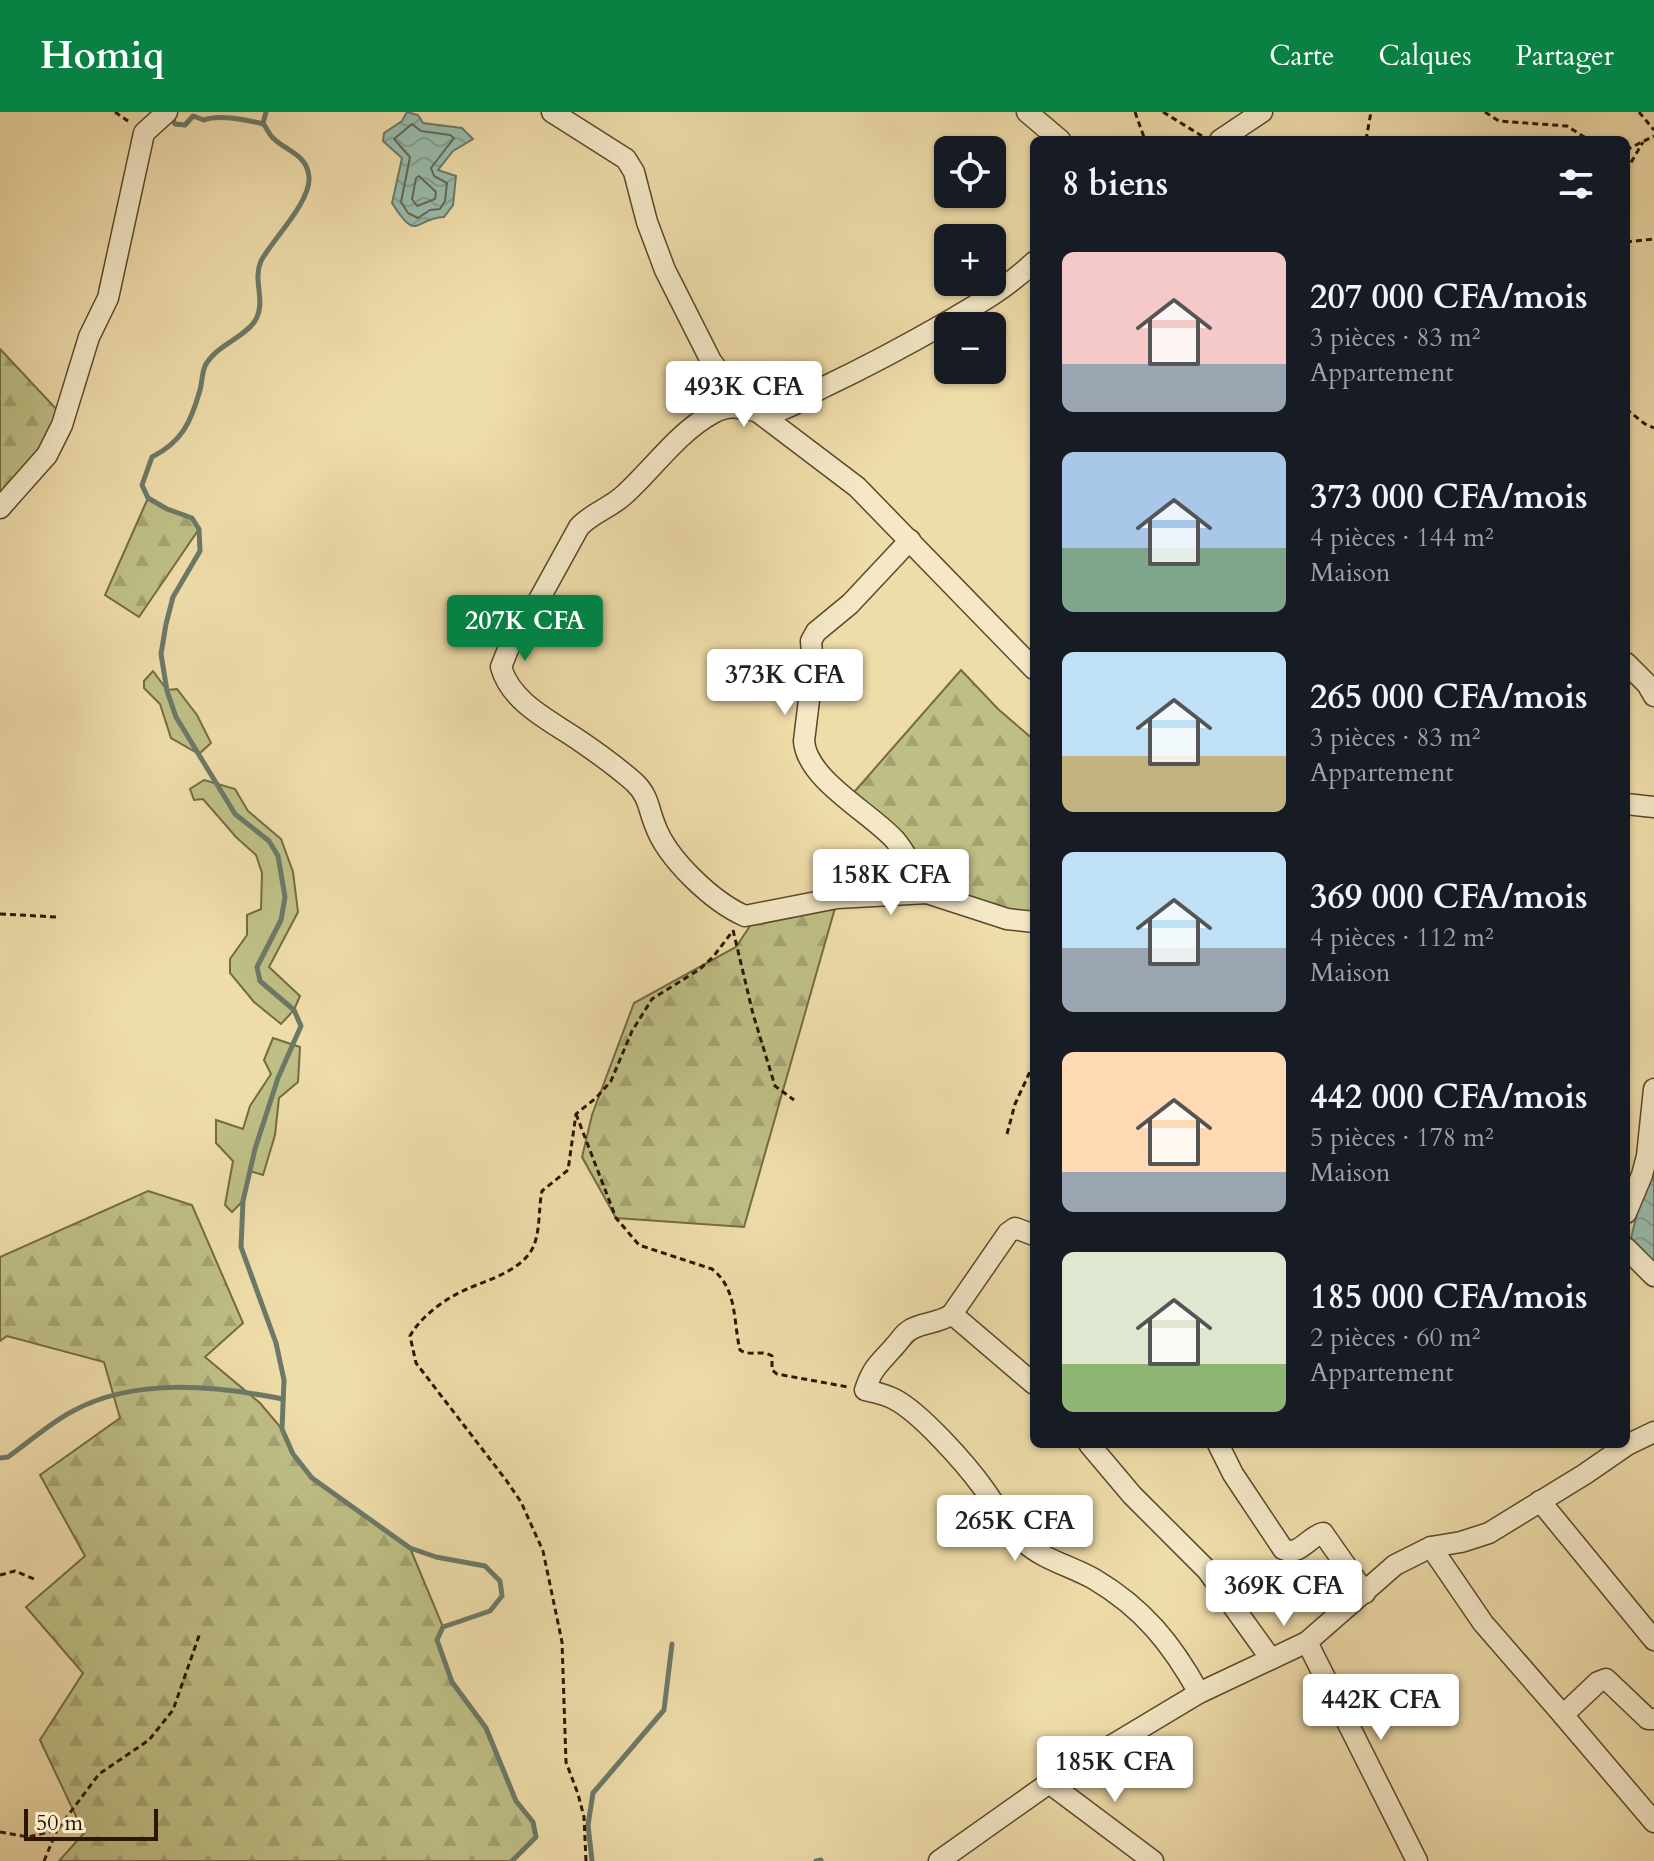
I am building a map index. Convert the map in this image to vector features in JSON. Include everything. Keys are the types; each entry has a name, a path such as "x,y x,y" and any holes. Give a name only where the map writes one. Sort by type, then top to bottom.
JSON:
{"street":[{"path":"0,508 47,455 62,425 89,337 108,298 144,133 167,112"},
{"path":"552,112 626,159 634,172 647,222 665,270 711,361 732,388 758,412 857,487 1030,665"},
{"path":"1027,112 1055,136"},
{"path":"1226,136 1262,112"},
{"path":"1030,266 1010,285 881,360 794,404 777,411 758,412 739,406 714,413 668,449 612,505 579,527 536,605 515,632 501,667 511,687 536,713 601,755 637,785 651,804 655,826 668,849 693,879 735,911 739,923 837,898 927,893 1007,919 1030,922"},
{"path":"910,540 850,604 816,632 811,641 813,667 804,741 805,752 819,771 846,800 895,840 927,893"},
{"path":"1630,667 1654,696"},
{"path":"1630,804 1654,807"},
{"path":"1630,1204 1647,1156 1654,1089"},
{"path":"1030,1234 1015,1228 1008,1233 952,1314 938,1322 912,1328 901,1337 879,1361 865,1390 893,1398 935,1433 971,1470 1022,1541 1037,1553 1094,1579 1145,1617 1161,1632 1199,1693"},
{"path":"1630,1252 1654,1276"},
{"path":"952,1314 1030,1381"},
{"path":"1630,1442 1654,1432"},
{"path":"1092,1448 1132,1495 1207,1570 1271,1659"},
{"path":"1220,1448 1233,1474 1283,1549 1289,1552 1296,1550 1323,1533 1365,1593"},
{"path":"939,1861 1049,1783 1199,1693 1307,1642 1395,1565 1431,1547 1489,1533 1620,1448"},
{"path":"1540,1501 1654,1640"},
{"path":"1431,1547 1483,1623 1654,1822"},
{"path":"1307,1642 1417,1861"},
{"path":"1563,1715 1598,1682 1606,1679 1648,1719 1654,1719"},
{"path":"1049,1783 1153,1861"}],"path":[{"path":"1135,112 1144,136"},
{"path":"1163,112 1202,136"},
{"path":"1367,136 1371,112"},
{"path":"1485,112 1499,121 1567,126 1583,136"},
{"path":"1639,112 1654,130"},
{"path":"1630,148 1654,136"},
{"path":"1630,164 1643,142"},
{"path":"1630,242 1654,239"},
{"path":"1630,412 1654,428"},
{"path":"0,914 57,917"},
{"path":"739,923 753,1014 775,1086 794,1100"},
{"path":"586,1861 584,1817 566,1762 562,1642 543,1551 521,1502 416,1363 410,1336 426,1316 463,1291 508,1270 531,1252 542,1191 568,1170 576,1114 611,1081 632,1031 652,999 700,969 719,951 739,923"},
{"path":"1007,1134 1015,1104 1030,1072"},
{"path":"576,1114 616,1218 639,1245 712,1269 720,1275 731,1294 740,1350 748,1354 769,1353 772,1356 772,1370 777,1374 865,1390"},
{"path":"0,1575 15,1571 34,1579"},
{"path":"44,1861 57,1830 99,1774 149,1740 173,1710 200,1633"},
{"path":"0,1832 28,1837 57,1830"}],"green space":[{"path":"0,349 60,413 54,441 0,500"},
{"path":"148,498 192,518 199,529 139,617 105,595"},
{"path":"961,670 1030,737 1030,918 936,897 848,799"},
{"path":"153,671 167,690 177,689 197,715 211,743 199,754 171,738 160,704 144,688 144,681"},
{"path":"204,780 235,789 248,811 281,839 293,872 298,912 269,967 300,996 294,1010 281,1024 254,1002 230,973 230,959 247,935 247,915 261,909 262,873 256,855 203,799 194,800 190,789"},
{"path":"837,901 744,1227 616,1218 582,1157 592,1115 634,1003 736,947 754,920"},
{"path":"273,1038 300,1047 298,1082 279,1098 275,1135 263,1175 250,1171 243,1201 232,1212 225,1205 233,1161 216,1143 216,1120 243,1129 250,1106 271,1074 264,1060"},
{"path":"148,1191 192,1205 243,1323 205,1357 260,1403 282,1429 293,1454 312,1478 410,1548 443,1627 437,1640 452,1682 486,1728 516,1801 533,1822 536,1837 512,1861 59,1861 84,1833 40,1740 83,1673 26,1607 85,1556 40,1475 120,1418 104,1362 7,1336 0,1341 0,1257"}],"water":[{"path":"407,112 418,115 423,123 462,128 473,139 453,151 438,170 456,176 453,205 444,217 416,226 407,223 392,203 402,158 383,141 384,133 402,121"},
{"path":"1654,1165 1652,1261 1639,1252 1631,1238"}],"waterway":[{"path":"266,112 263,123 272,136 304,163 309,177 308,187 298,209 261,261 258,276 260,306 255,321 210,359 204,369 189,421 171,445 152,457 142,485 148,498 192,518 199,529 200,551 173,597 161,654 167,691 176,717 235,814 269,841 278,856 285,897 281,920 257,967 260,981 294,1010 301,1026 278,1078 255,1149 243,1201 241,1247 276,1343 284,1380 282,1429 293,1454 312,1478 410,1548 436,1557 485,1566 500,1581 502,1596 490,1611 443,1627 437,1640 452,1682 486,1728 516,1801 533,1822 536,1837 512,1861"},
{"path":"171,115 175,124 185,125 193,116 204,120 241,119 263,124"},
{"path":"0,1458 8,1457 73,1411 123,1393 176,1387 204,1388 283,1399"},
{"path":"592,1861 588,1825 593,1793 664,1710 672,1644"},
{"path":"816,1861 821,1860"}]}
